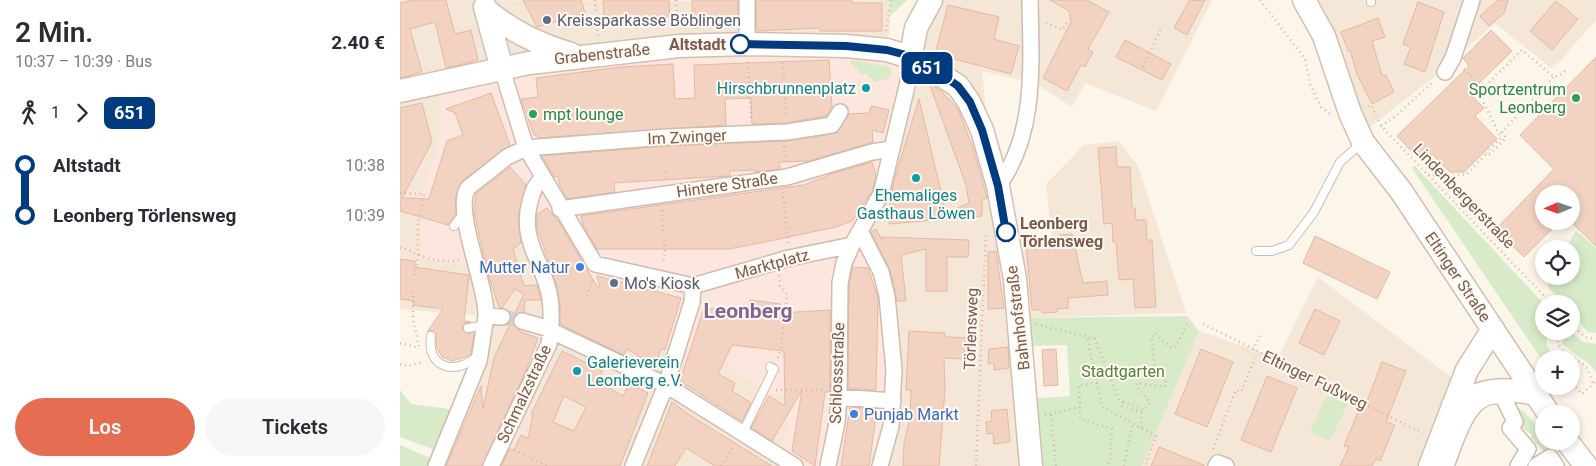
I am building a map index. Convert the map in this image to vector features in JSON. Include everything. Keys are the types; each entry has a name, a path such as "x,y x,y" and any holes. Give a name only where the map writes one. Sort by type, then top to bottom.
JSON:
{"main road":[{"path":"910,56 916,28 931,0"},
{"name":"Eltinger Straße","path":"1304,0 1324,36 1350,114 1363,142 1400,191 1535,393"},
{"path":"484,5 508,28 527,39 576,56"},
{"path":"484,5 502,68"},
{"name":"Grabenstraße","path":"400,91 502,68 576,56 679,46 782,44 887,50 910,56"},
{"name":"Bahnhofstraße","path":"910,56 958,86 970,102 982,130 998,186 1020,322 1031,466"},
{"path":"1430,466 1470,362 1492,329"},
{"path":"1453,405 1490,390 1511,389 1535,394"},
{"path":"1574,450 1586,466"}],"street":[{"path":"747,0 747,44"},
{"path":"998,186 1009,171 1026,124 1030,0"},
{"path":"1444,72 1453,58 1472,0"},
{"path":"852,245 881,194 900,100 908,82 910,56"},
{"path":"502,68 526,148 542,179 567,208 572,227 595,264 693,286 692,302 666,385 633,466"},
{"name":"Im Zwinger","path":"526,148 785,132 832,124 840,112"},
{"path":"436,466 481,356 486,320 475,258 464,213 463,194 507,157 526,148"},
{"name":"Hintere Straße","path":"567,208 784,178 872,152 891,149"},
{"name":"Schmalzstraße","path":"491,466 549,344 551,332 550,298 530,247 527,228 527,212 533,188 542,179"},
{"path":"860,231 881,272 887,296 894,370 890,426 880,466"},
{"name":"Marktplatz","path":"693,286 789,258 852,245"},
{"name":"Schlossstraße","path":"828,466 837,424 839,394 840,283 844,263 852,245"},
{"path":"486,320 502,317"},
{"path":"522,321 551,332 666,385 795,466"},
{"path":"839,394 893,400"},
{"path":"1446,466 1467,415 1477,402 1496,396 1506,398 1508,410 1515,422 1510,428 1528,449 1518,466"},
{"path":"1536,466 1550,458 1556,466"},
{"path":"1216,466 1218,463 1226,466"}],"lane":[{"path":"1256,251 1272,251 1289,244 1314,212 1340,162 1363,142"},
{"path":"454,226 464,213"},
{"path":"468,328 486,320"},
{"path":"431,336 432,354 438,363 448,367 459,368 481,356"},
{"path":"743,432 766,388 772,368"}],"path":[{"path":"595,0 599,54"},
{"path":"676,0 679,46"},
{"path":"887,50 886,32 891,0"},
{"path":"1260,0 1305,59 1310,84 1321,107 1336,119 1350,114"},
{"path":"1030,17 1063,30 1068,22"},
{"path":"1143,67 1162,26"},
{"path":"747,44 751,133"},
{"path":"772,368 781,348 786,309 787,294 780,286 779,269 789,258 784,178 785,132 782,44"},
{"path":"1428,175 1466,175 1501,138 1482,100 1483,88 1522,50 1554,77"},
{"path":"1453,58 1483,88"},
{"path":"1486,154 1490,154 1506,138 1502,132 1554,77 1562,74 1567,69"},
{"name":"Lindenbergerstraße","path":"1444,72 1398,114 1381,126 1543,295"},
{"path":"1468,92 1478,83"},
{"path":"400,193 424,194 418,223 418,255 414,279"},
{"path":"661,194 665,251 661,278"},
{"name":"Törlensweg","path":"976,466 986,230"},
{"path":"400,248 409,249 418,255 446,262 475,258"},
{"path":"587,296 594,276"},
{"path":"1020,322 1095,339 1119,400 1144,410 1150,402 1136,386 1137,383 1164,387 1166,382 1155,368 1151,337 1155,333 1171,348 1176,346 1188,321"},
{"name":"Eltinger Fußweg","path":"1203,324 1428,436"},
{"path":"1580,333 1584,337 1596,339"},
{"path":"1253,350 1260,336"},
{"path":"1087,337 1102,408 1156,436 1146,463 1152,465"},
{"path":"1557,340 1566,355 1585,367 1592,384"},
{"path":"400,342 419,348"},
{"path":"1213,450 1236,390 1242,392 1255,358"},
{"path":"400,364 407,366 423,362"},
{"path":"1580,392 1582,394 1596,381"},
{"path":"1097,383 1079,384 1080,420 1112,429 1110,461 1106,466"},
{"path":"766,388 781,391 839,394"},
{"path":"1123,402 1122,406 1142,413 1141,428"},
{"path":"1028,417 1051,415 1080,407"},
{"path":"1051,415 1056,466"},
{"path":"1124,466 1132,424"},
{"path":"721,466 743,432"},
{"path":"500,444 548,466"}],"shaded area":[{"path":"400,0 891,1 889,36 875,40 439,84 439,144 418,206 470,216 488,212 519,235 532,234 597,319 727,350 791,401 783,463 789,466 442,466 486,355 480,316 400,309"},
{"path":"932,0 1212,0 1156,111 1085,83 1072,107 1035,83 982,71 990,151 1012,239 1052,239 1046,184 1084,145 1119,141 1138,166 1186,313 1023,318 1023,466 875,466 861,219 916,78"},
{"path":"1312,0 1596,0 1596,20 1559,62 1551,68 1495,23 1440,72 1369,128 1335,47"},
{"path":"875,40 916,78 887,185 861,219 897,322 885,430 875,466 789,466 783,464 791,401 729,373 727,350 704,359 670,355 636,342 597,319 588,345 557,329 532,234 519,235 488,212 471,216 474,265 424,260 418,206 439,144 439,83 590,49"},
{"path":"1318,277 1454,379 1420,466 1142,466 1199,331 1278,358"}],"green space":[{"path":"855,0 907,0 890,16 890,1"},
{"path":"851,60 889,67 892,72 885,80 874,81 866,74 861,74 851,63"},
{"path":"1415,166 1536,295 1535,340 1547,340 1550,350 1535,350 1412,168"},
{"path":"1576,230 1596,248 1596,333 1588,332 1580,324 1580,295 1555,295 1547,285 1580,285 1580,240 1571,240"},
{"name":"Stadtgarten","path":"1187,316 1199,331 1142,466 1031,466 1026,399 1070,396 1067,345 1029,346 1027,318"},
{"path":"1580,339 1583,342 1596,344 1596,372 1580,357 1580,350 1570,350 1562,344 1562,340"},
{"path":"400,390 411,404 449,409 460,414 435,450 400,437"},
{"path":"1327,395 1347,405 1330,441 1310,432"},
{"path":"1506,398 1535,423 1535,442 1531,437 1532,435 1515,422"},
{"path":"400,445 435,460 433,466 400,466"},
{"path":"1542,450 1554,450 1566,466 1556,466"}],"building":[{"path":"412,0 446,0 455,34 471,30 478,60 446,68 435,22 410,29 422,72 400,78 400,3"},
{"name":"Kreissparkasse Böblingen","path":"523,0 581,0 585,13 537,27"},
{"path":"603,0 669,0 670,16 604,20"},
{"path":"692,0 738,0 738,26 693,28"},
{"path":"756,0 852,0 852,3 882,3 882,31 820,31 820,28 757,31"},
{"path":"1050,0 1087,0 1109,12 1088,49 1093,52 1085,67 1081,65 1067,91 1043,78 1071,22 1069,11"},
{"path":"1205,0 1187,35 1174,28 1189,1"},
{"path":"1498,0 1508,0 1504,13 1489,26 1480,16"},
{"path":"1556,1 1578,19 1552,50 1530,31"},
{"path":"1418,2 1444,12 1425,72 1404,64 1411,47 1403,44"},
{"path":"948,5 999,17 994,39 1019,46 1011,74 935,54"},
{"path":"1378,18 1385,37 1372,41 1382,75 1386,75 1394,92 1372,104 1357,74 1350,50 1348,51 1341,32"},
{"path":"1491,30 1512,51 1469,93 1484,108 1475,116 1497,139 1464,172 1450,172 1432,154 1423,163 1397,136 1469,66 1463,58"},
{"path":"1125,40 1171,64 1162,80 1116,57"},
{"name":"Sportzentrum Leonberg","path":"1596,57 1596,246 1579,230 1580,185 1539,185 1554,169 1520,135"},
{"path":"829,60 832,107 826,116 786,123 752,124 751,98 725,99 726,125 538,138 537,135 534,135 521,99 538,97 536,78 621,67 673,64 675,99 695,98 694,65"},
{"path":"929,83 942,92 958,109 974,151 987,198 982,200 982,216 889,224 890,200 895,177 919,99 946,213 969,203 966,185"},
{"path":"491,93 510,145 462,181 456,196 455,215 448,225 400,211 400,108 422,103 432,142 402,198 429,199 447,141 463,135 455,113 446,109"},
{"path":"871,106 889,110 883,133 872,130 873,142 809,161 779,162 780,169 755,172 755,170 730,171 730,176 614,183 615,192 567,199 560,186 558,176 554,177 542,156 667,146 788,141 837,133 849,114 869,113"},
{"path":"1116,147 1117,167 1130,167 1132,208 1135,208 1136,220 1146,220 1147,240 1152,240 1156,307 1135,308 1133,279 1119,280 1116,242 1113,242 1112,223 1104,224 1098,148"},
{"path":"872,162 876,175 872,191 852,221 836,227 729,249 597,249 584,227 581,216 804,185 834,173"},
{"path":"510,167 526,185 518,216 521,243 513,249 524,286 537,285 541,300 525,300 524,312 515,315 513,323 521,332 538,338 526,370 482,466 446,466 481,386 483,409 494,358 524,294 515,289 502,308 499,307 488,274 474,212 476,194"},
{"name":"Sportzentrum Leonberg","path":"1535,189 1535,230 1551,230 1541,240 1535,240 1535,246 1524,257 1496,229"},
{"path":"547,208 559,222 598,288 600,287 597,276 681,298 665,350 661,349 655,366 627,349 624,355 560,324 560,303 556,283 537,227 537,214"},
{"path":"876,229 882,240 882,237 969,240 968,257 947,257 947,291 926,291 926,249 901,255 906,301 897,301 890,270 871,232"},
{"path":"1072,234 1083,283 1107,281 1108,295 1068,298 1068,308 1057,309 1057,312 1042,313 1042,310 1032,310 1026,244 1055,241 1060,239 1060,235"},
{"path":"1315,236 1390,272 1377,299 1303,263"},
{"path":"996,251 1004,308 988,309 988,252"},
{"path":"400,259 415,261 414,267 469,275 464,321 471,322 465,323 462,328 466,333 474,333 471,354 452,361 442,357 436,346 436,333 432,330 427,332 443,309 413,305 414,301 400,299"},
{"path":"853,267 868,268 878,298 876,390 848,388 849,284"},
{"path":"750,300 781,304 780,313 830,310 830,392 825,392 815,466 792,451 802,390 772,441 751,428 769,396 785,406 784,351 732,345 718,374 735,383 732,391 751,403 742,421 680,381 704,308 748,311"},
{"path":"1315,309 1340,321 1324,355 1299,343"},
{"path":"909,331 945,333 945,337 973,338 972,351 965,351 965,359 944,358 945,390 939,466 903,466 904,443 910,417 911,390 906,390"},
{"path":"1008,347 1009,368 994,370 994,363 988,364 989,349"},
{"path":"1056,349 1058,385 1044,386 1042,350"},
{"path":"1201,349 1233,362 1207,427 1175,414"},
{"path":"562,351 603,371 597,381 623,396 629,384 648,393 620,466 501,466 510,449 514,450 521,435 528,438 533,415 531,414","holes":["564,396 586,407 574,431 553,422"]},
{"path":"1382,362 1406,371 1386,422 1395,425 1380,461 1376,459 1372,466 1340,466 1349,447 1344,446 1359,410 1363,412"},
{"path":"1267,376 1297,388 1271,452 1241,440"},
{"path":"672,402 691,416 772,466 715,466 686,448 675,466 647,466"},
{"path":"850,407 877,409 869,466 841,466"},
{"path":"1007,409 1010,442 994,444 993,433 987,434 986,422 992,421 991,411"},
{"path":"1159,447 1204,465 1204,466 1151,466"}],"tunnel":[{"path":"502,317 522,321"}],"bus line":[{"name":"651","path":"740,44 846,46 887,50 916,59 927,68 958,86 970,102 982,130 998,186 1006,232"}],"place":[{"name":"Kreissparkasse Böblingen","path":"547,20"},
{"name":"Altstadt","path":"740,44"},
{"name":"Hirschbrunnenplatz","path":"866,88"},
{"name":"Sportzentrum Leonberg","path":"1576,98"},
{"name":"mpt lounge","path":"533,114"},
{"name":"Ehemaliges Gasthaus Löwen","path":"916,178"},
{"name":"Leonberg Törlensweg","path":"1006,232"},
{"name":"Mutter Natur","path":"580,267"},
{"name":"Mo's Kiosk","path":"614,283"},
{"name":"Galerieverein Leonberg e.V.","path":"577,371"},
{"name":"Punjab Markt","path":"854,414"}],"district":[{"name":"Leonberg","path":"748,311"}]}
